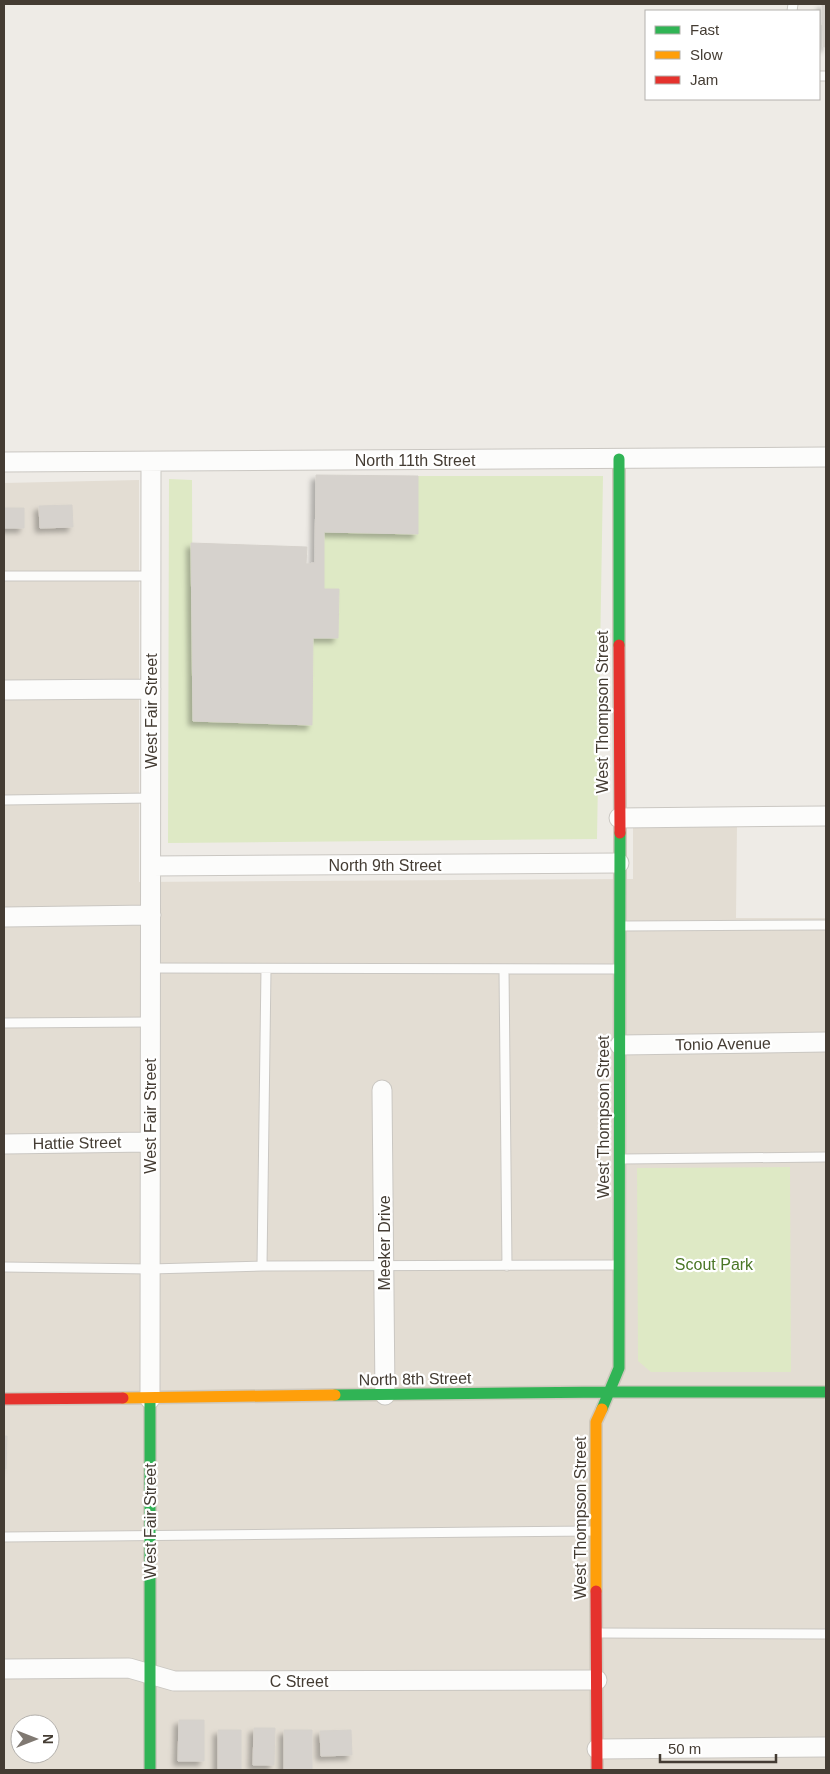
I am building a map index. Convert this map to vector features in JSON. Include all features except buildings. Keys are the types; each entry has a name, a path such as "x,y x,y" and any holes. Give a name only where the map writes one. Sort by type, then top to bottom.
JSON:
{"street":[{"name":"North 11th Street","path":"4,462 826,457"},
{"name":"West Thompson Street","path":"597,1770 596,1422 618,1368 620,1045 618,459"},
{"name":"West Fair Street","path":"150,1770 151,462"},
{"path":"4,690 151,689"},
{"path":"619,818 826,816"},
{"name":"North 9th Street","path":"151,866 618,863"},
{"path":"4,917 151,915"},
{"name":"Tonio Avenue","path":"620,1045 826,1042"},
{"name":"Meeker Drive","path":"382,1090 385,1395"},
{"name":"Hattie Street","path":"4,1144 149,1142"},
{"name":"North 8th Street","path":"4,1399 150,1399 608,1392 826,1392"},
{"name":"C Street","path":"4,1669 129,1668 174,1681 597,1680"},
{"path":"597,1749 826,1747"}],"lane":[{"path":"4,576 151,576"},
{"path":"4,800 151,798"},
{"path":"619,926 826,924"},
{"path":"150,968 619,969"},
{"path":"262,1266 266,968"},
{"path":"504,969 507,1266"},
{"path":"4,1023 150,1022"},
{"path":"619,1160 826,1156"},
{"path":"4,1268 150,1269 262,1266 384,1267 619,1264"},
{"path":"4,1537 597,1532"},
{"path":"597,1633 826,1634"}],"shaded area":[{"path":"139,480 139,882 633,879 633,822 737,824 736,918 826,918 826,1770 4,1770 4,483"}],"green space":[{"path":"418,476 603,476 597,839 168,843 169,479 192,480 193,721 311,725 313,638 338,638 339,589 324,589 324,532 418,534"},
{"name":"Scout Park","path":"790,1167 791,1372 651,1372 638,1361 637,1168"}],"traffic: fast":[{"path":"619,459 619,645"},
{"path":"602,1409 619,1368 620,833"},
{"path":"335,1395 826,1392"},
{"path":"150,1399 150,1770"}],"traffic: slow":[{"path":"123,1398 335,1395"},
{"path":"596,1591 596,1422 602,1409"}],"traffic: jam":[{"path":"619,645 620,833"},
{"path":"4,1399 123,1398"},
{"path":"596,1591 597,1770"}]}
